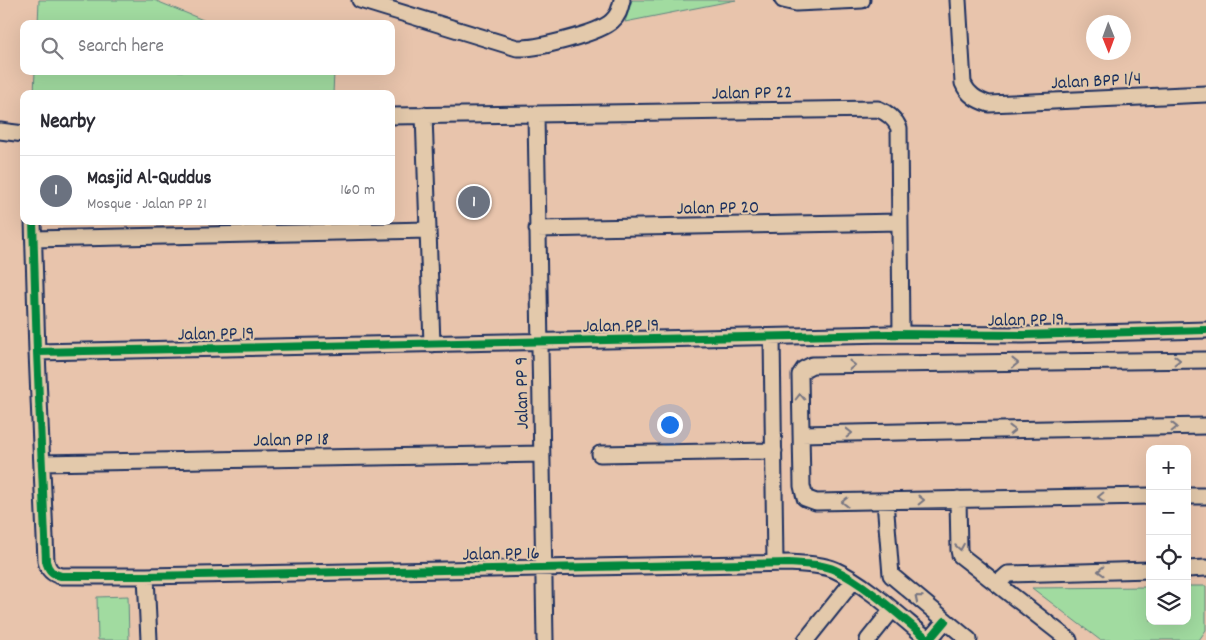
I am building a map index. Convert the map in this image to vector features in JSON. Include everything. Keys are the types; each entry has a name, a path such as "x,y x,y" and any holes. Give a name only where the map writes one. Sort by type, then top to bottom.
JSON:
{"street":[{"path":"360,0 517,48 527,48 596,30 612,22 620,12 622,0"},
{"path":"783,0 796,3 862,0"},
{"name":"Jalan BPP 1/4","path":"958,0 963,84 966,91 973,97 989,104 1205,94"},
{"name":"Jalan PP 22","path":"395,116 878,109 891,116 899,128 901,334"},
{"name":"Jalan PP 9","path":"536,115 545,640"},
{"path":"424,116 432,344"},
{"path":"0,131 20,134"},
{"name":"Jalan PP 20","path":"538,229 900,222"},
{"path":"33,225 42,463"},
{"path":"34,239 428,230"},
{"name":"Jalan PP 19","path":"37,352 901,334 1024,335 1206,330"},
{"path":"772,337 775,562"},
{"path":"1146,496 816,502 805,498 802,486 800,376 804,369 812,365 1206,360"},
{"path":"801,434 1206,426"},
{"path":"600,454 774,452"},
{"name":"Jalan PP 18","path":"42,463 541,454"},
{"name":"Jalan PP 16","path":"42,463 46,560 50,571 61,576 146,576 775,562 810,565 834,570 853,581 892,610 928,640"},
{"path":"1191,496 1206,496"},
{"path":"958,499 960,554 1068,640"},
{"path":"885,501 890,573 950,631 969,640"},
{"path":"1191,568 1206,568"},
{"path":"997,584 1008,574 1146,570"},
{"path":"146,576 149,640"},
{"path":"806,640 853,581"},
{"path":"868,640 892,610"},
{"path":"928,640 950,631"}],"green space":[{"path":"39,0 154,0 203,20 38,20"},
{"path":"632,0 736,0 625,22"},
{"path":"35,75 334,75 333,90 34,90"},
{"path":"1191,586 1206,586 1206,630 1199,640 1100,640 1032,588 1146,587 1146,625 1191,625"},
{"path":"128,596 129,640 98,640 97,597"}],"cycle path":[{"path":"33,225 46,561 49,569 55,574 61,576 146,576 789,563 824,567 847,576 884,602 929,640 945,621"},
{"path":"37,352 888,334 1024,335 1206,330"}],"place":[{"name":"Masjid Al-Quddus","path":"474,202"}]}
